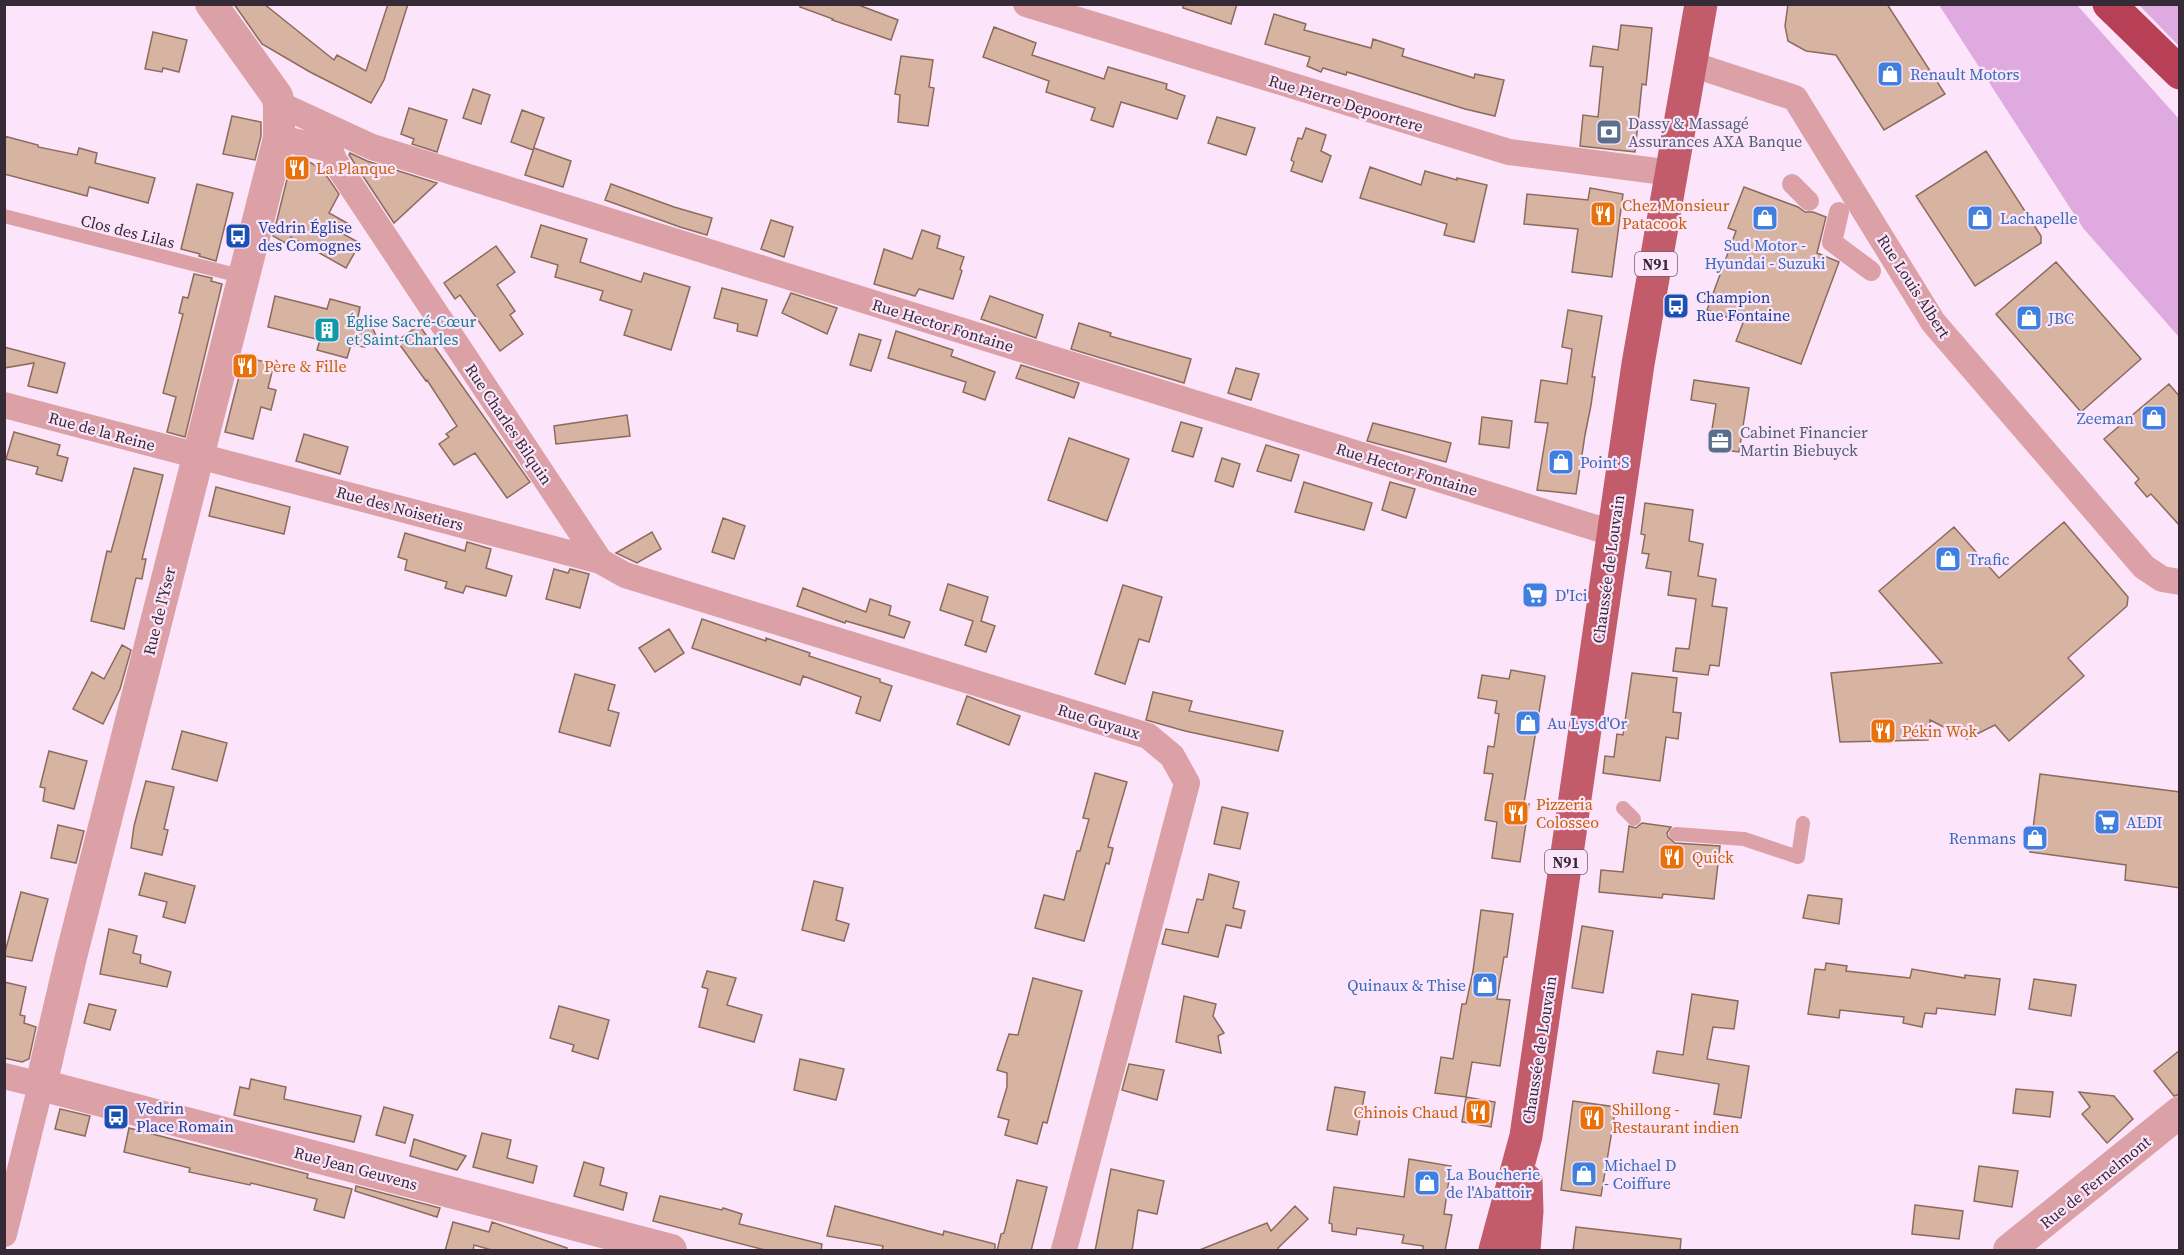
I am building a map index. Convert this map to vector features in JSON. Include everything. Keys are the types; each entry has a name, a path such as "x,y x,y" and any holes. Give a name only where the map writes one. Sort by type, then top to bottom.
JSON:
{"highway":[{"path":"2109,4 2180,73"}],"main road":[{"name":"Chaussée de Louvain","path":"1496,1251 1526,1136 1638,364 1701,4"},
{"name":"Chaussée de Louvain","path":"1524,1251 1527,1211 1526,1136"}],"street":[{"path":"211,4 277,96 279,104"},
{"name":"Rue Pierre Depoortere","path":"1026,4 1509,152 1672,173"},
{"name":"Rue Louis Albert","path":"1691,64 1795,98 1934,322 2049,459 2144,567 2162,579 2180,582"},
{"name":"Rue de l'Yser","path":"40,1085 279,138 279,104"},
{"name":"Rue Hector Fontaine","path":"279,104 337,142 372,147 1612,533"},
{"path":"279,138 337,142"},
{"name":"Rue Charles Bilquin","path":"337,142 334,160 600,561"},
{"path":"1792,184 1809,201"},
{"path":"1839,212 1832,242 1871,271"},
{"name":"Rue de la Reine","path":"4,405 199,456"},
{"name":"Rue des Noisetiers","path":"199,456 600,561"},
{"name":"Rue Guyaux","path":"600,561 625,575 1148,736 1172,756 1187,783 1064,1251"},
{"path":"4,1076 40,1085 4,1234"},
{"name":"Rue Jean Geuvens","path":"40,1085 671,1251"},
{"name":"Rue de Fernelmont","path":"2009,1251 2180,1112"},
{"path":"1510,1251 1526,1136"}],"lane":[{"name":"Clos des Lilas","path":"4,216 243,277"},
{"path":"1623,808 1634,819"},
{"path":"1676,834 1744,839 1798,857 1803,823"},
{"name":"Chaussée de Louvain","path":"1502,1251 1526,1136"}],"shaded area":[{"path":"1939,5 2077,5 2179,119 2179,337 2083,228"},
{"path":"2139,5 2179,5 2179,46"}],"building":[{"path":"234,4 264,4 334,60 337,55 366,71 388,4 408,4 384,80 371,103 262,44"},
{"path":"800,4 856,4 898,20 891,40 832,20 800,7"},
{"path":"1183,4 1237,4 1231,24 1183,8"},
{"name":"Renault Motors","path":"1788,4 1887,4 1945,94 1884,130 1836,55 1806,51 1788,41 1785,26"},
{"path":"1274,14 1306,24 1304,30 1371,48 1373,39 1404,49 1402,56 1474,78 1475,74 1504,80 1495,116 1465,109 1347,72 1346,75 1323,68 1321,72 1307,66 1310,57 1265,44"},
{"path":"1621,25 1652,28 1646,85 1642,84 1635,152 1580,146 1583,115 1598,117 1603,67 1590,66 1593,46 1618,50"},
{"path":"994,27 1036,43 1032,55 1104,79 1108,67 1167,84 1166,89 1185,96 1177,119 1121,102 1113,127 1091,120 1095,108 1046,92 1049,81 983,57"},
{"path":"153,32 187,40 179,72 163,68 162,72 145,69"},
{"path":"901,56 933,60 929,87 934,88 928,126 898,122 900,95 895,94"},
{"path":"473,89 490,95 481,124 463,118"},
{"path":"409,108 447,120 437,152 412,144 414,139 401,134"},
{"path":"522,110 544,118 533,150 511,142"},
{"path":"232,116 261,122 261,136 255,160 223,154"},
{"path":"1217,117 1255,128 1246,155 1208,143"},
{"path":"1306,128 1326,135 1321,151 1331,156 1322,182 1291,171 1294,162 1291,160 1298,138 1302,139"},
{"path":"4,136 38,145 38,147 77,155 79,148 97,153 95,163 155,178 148,203 89,187 87,196 4,174"},
{"path":"534,148 571,161 563,187 525,175"},
{"name":"Lachapelle","path":"1986,151 2041,236 2041,243 1975,286 1916,196"},
{"path":"350,153 367,161 437,183 394,223 349,155"},
{"path":"295,157 304,159 322,169 339,194 329,213 349,224 343,234 360,243 346,268 291,237 287,244 273,236 291,163"},
{"path":"1370,167 1421,185 1425,171 1487,185 1474,242 1444,235 1447,224 1360,198"},
{"path":"197,184 233,193 216,261 181,249"},
{"path":"611,184 712,218 707,235 605,200"},
{"path":"1744,187 1798,207 1805,212 1813,212 1826,217 1817,253 1839,262 1801,364 1736,341 1743,323 1707,310 1736,231 1728,228"},
{"path":"1590,188 1623,194 1612,277 1572,272 1578,229 1524,224 1527,194 1588,200"},
{"path":"771,220 793,227 784,257 761,249"},
{"path":"541,225 587,239 580,262 641,282 644,273 690,287 671,350 624,335 632,310 600,300 603,291 555,277 558,265 531,257"},
{"path":"922,230 940,236 937,248 964,257 953,299 919,289 915,296 874,284 884,249 912,259"},
{"path":"496,246 515,272 497,285 515,311 510,315 523,334 500,351 460,295 455,299 444,283"},
{"path":"2056,262 2141,359 2081,412 1996,314"},
{"path":"194,274 212,278 211,281 222,284 185,437 167,432 176,397 163,393 183,314 179,313 183,297 188,298"},
{"path":"722,288 767,300 757,336 737,331 738,324 714,318"},
{"path":"791,293 837,308 827,334 782,313"},
{"name":"Église Sacré-Cœur et Saint-Charles","path":"275,296 327,309 330,299 360,307 358,317 372,327 377,338 365,347 351,345 347,358 317,350 320,340 268,327"},
{"path":"990,296 1043,315 1036,338 981,319"},
{"path":"1568,310 1602,316 1592,377 1595,377 1591,405 1576,494 1537,490 1548,423 1535,422 1541,380 1567,384 1572,349 1562,347"},
{"path":"1079,323 1111,333 1110,336 1191,359 1184,383 1071,349"},
{"path":"419,325 530,482 507,498 475,453 454,465 439,444 449,437 446,434 457,426 427,380 397,341"},
{"path":"896,331 953,350 951,356 995,372 985,400 963,392 966,382 888,358"},
{"path":"859,334 881,340 871,371 850,365"},
{"path":"4,347 65,363 57,393 28,386 34,363 4,368"},
{"path":"244,357 274,364 268,388 276,390 271,410 261,407 253,439 225,432"},
{"path":"1021,365 1079,383 1074,398 1016,378"},
{"path":"1236,368 1259,374 1251,400 1228,393"},
{"path":"1694,380 1749,388 1739,452 1709,448 1716,404 1691,400"},
{"name":"Zeeman","path":"2169,384 2180,397 2180,526 2151,494 2147,497 2135,483 2139,479 2104,439"},
{"path":"627,415 630,436 556,444 554,426"},
{"path":"1482,417 1512,421 1509,448 1479,444"},
{"path":"1181,422 1202,428 1193,457 1172,451"},
{"path":"1373,423 1451,443 1446,462 1367,441"},
{"path":"14,432 60,445 57,455 68,458 62,481 36,474 38,467 6,459"},
{"path":"304,434 348,447 340,474 296,461"},
{"path":"1069,438 1129,459 1107,521 1048,500"},
{"path":"1266,445 1299,455 1291,481 1257,471"},
{"path":"1222,458 1240,464 1233,487 1215,481"},
{"path":"134,468 163,475 142,559 146,559 142,579 136,578 124,629 91,621 107,551 111,552"},
{"path":"1304,482 1372,503 1364,530 1295,512"},
{"path":"1390,482 1415,489 1406,518 1382,510"},
{"path":"216,487 290,507 284,534 209,516"},
{"path":"1645,503 1693,510 1689,541 1703,544 1698,576 1716,579 1712,606 1727,608 1719,666 1710,665 1708,675 1673,671 1676,648 1689,649 1696,599 1668,595 1671,572 1646,568 1649,554 1642,553 1645,535 1641,534"},
{"path":"723,518 745,526 734,559 712,552"},
{"path":"2064,522 2128,597 2127,606 2068,658 2084,676 2009,741 1995,725 1967,739 1930,720 1928,740 1840,742 1831,673 1942,663 1879,591 1954,527 1999,578"},
{"path":"652,532 661,549 637,563 616,553"},
{"path":"405,533 465,551 467,542 491,549 486,568 512,576 506,596 466,586 463,593 445,588 447,582 405,570 407,560 398,557"},
{"path":"554,569 568,573 570,569 589,574 580,608 546,599"},
{"path":"948,584 988,597 981,621 995,626 986,652 965,645 973,621 940,610"},
{"path":"1123,585 1162,597 1149,642 1139,639 1125,684 1095,674"},
{"path":"803,588 866,612 870,599 891,606 889,615 910,622 904,638 846,621 845,623 797,606"},
{"path":"702,619 766,641 766,638 810,653 809,656 880,679 880,682 892,686 880,721 856,713 861,697 803,676 800,685 692,648"},
{"path":"669,629 684,653 655,672 639,648"},
{"path":"122,645 131,650 120,689 103,724 73,709 92,672 104,679"},
{"path":"1511,670 1545,676 1524,803 1529,804 1520,862 1492,858 1497,822 1485,820 1493,774 1484,773 1488,746 1494,747 1499,714 1495,713 1497,701 1478,698 1482,675 1509,679"},
{"path":"1632,673 1677,678 1673,712 1681,713 1678,739 1666,737 1660,781 1603,773 1605,756 1614,757 1617,734 1623,735"},
{"path":"575,674 615,685 608,710 619,713 610,746 559,732"},
{"path":"1153,692 1192,701 1189,711 1283,731 1278,751 1146,720"},
{"path":"967,696 1020,716 1009,745 957,724"},
{"path":"182,731 227,743 217,781 172,769"},
{"path":"49,751 87,761 74,809 43,801 45,788 40,787"},
{"path":"1095,773 1127,782 1108,847 1113,848 1109,864 1106,863 1084,941 1035,928 1044,895 1064,900 1077,851 1080,851 1089,819 1083,818"},
{"name":"ALDI","path":"2040,774 2180,792 2180,888 2125,880 2126,865 2030,852"},
{"path":"146,781 174,787 164,829 168,830 162,855 131,848 134,826"},
{"path":"1222,807 1248,813 1240,849 1214,844"},
{"name":"Quick","path":"1642,823 1671,827 1667,833 1668,837 1675,843 1720,846 1714,899 1663,894 1662,898 1599,892 1601,870 1623,872 1629,826 1636,828"},
{"path":"58,825 84,831 76,863 51,858"},
{"path":"145,873 195,886 185,923 163,917 167,902 139,895"},
{"path":"1209,874 1239,882 1233,908 1245,911 1241,928 1226,925 1218,957 1162,944 1166,929 1188,933 1197,899 1203,900"},
{"path":"814,881 843,888 836,920 849,924 844,941 802,930"},
{"path":"21,892 48,899 32,961 4,956"},
{"path":"1808,895 1842,899 1839,924 1803,918"},
{"path":"1481,910 1513,914 1507,957 1504,957 1497,999 1510,1000 1500,1066 1472,1062 1466,1097 1435,1093 1441,1057 1453,1059 1462,1004 1466,1004 1473,971"},
{"path":"1582,926 1613,931 1603,993 1572,988"},
{"path":"109,929 137,936 133,953 141,955 140,963 171,972 167,987 100,974"},
{"path":"1826,963 1847,966 1846,971 1910,978 1912,969 1965,978 1965,975 2000,979 1995,1015 1937,1008 1936,1014 1925,1013 1922,1027 1903,1023 1904,1017 1840,1010 1839,1018 1808,1014 1815,969 1825,970"},
{"path":"707,971 736,978 727,1005 762,1015 754,1042 699,1027 708,989 702,987"},
{"path":"1033,978 1082,991 1047,1123 1043,1122 1037,1144 1005,1135 1009,1120 998,1117 1007,1087 1007,1073 997,1070 1009,1034 1018,1035"},
{"path":"2034,979 2076,985 2071,1016 2029,1009"},
{"path":"4,982 26,987 20,1015 25,1016 24,1023 36,1027 29,1059 22,1062 4,1058"},
{"path":"1692,994 1738,1001 1734,1029 1713,1027 1707,1059 1749,1066 1741,1118 1714,1114 1719,1084 1653,1073 1657,1051 1683,1055"},
{"path":"1184,996 1216,1004 1213,1016 1224,1033 1218,1036 1221,1053 1176,1042"},
{"path":"89,1004 116,1010 110,1030 84,1023"},
{"path":"559,1006 609,1020 598,1059 572,1051 574,1045 550,1038"},
{"path":"2180,1050 2180,1094 2174,1096 2154,1071"},
{"path":"800,1059 844,1069 836,1100 794,1090"},
{"path":"1129,1064 1164,1070 1157,1100 1122,1090"},
{"path":"251,1079 286,1087 284,1099 361,1116 354,1142 234,1115 240,1087 249,1089"},
{"path":"1335,1087 1365,1092 1357,1135 1327,1130"},
{"path":"2016,1089 2053,1092 2050,1117 2013,1113"},
{"path":"2079,1092 2114,1096 2133,1119 2107,1143 2082,1114 2090,1107"},
{"name":"Chinois Chaud","path":"1466,1097 1495,1102 1491,1127 1462,1122"},
{"path":"1573,1101 1616,1107 1601,1196 1561,1190"},
{"path":"384,1107 413,1115 405,1143 376,1135"},
{"path":"60,1109 90,1116 85,1136 55,1129"},
{"path":"129,1128 308,1174 307,1178 352,1189 344,1218 314,1210 317,1199 251,1183 250,1185 189,1172 190,1168 124,1152"},
{"path":"482,1133 511,1140 507,1158 537,1166 533,1183 473,1167"},
{"path":"414,1139 466,1156 457,1170 410,1156"},
{"path":"1409,1159 1451,1166 1444,1214 1452,1215 1445,1251 1423,1251 1423,1246 1402,1243 1404,1235 1357,1228 1356,1235 1332,1231 1332,1224 1329,1223 1334,1187 1404,1197"},
{"path":"584,1162 604,1168 600,1185 627,1193 623,1210 574,1196"},
{"path":"1979,1166 2018,1171 2012,1207 1974,1201"},
{"path":"1111,1169 1164,1181 1157,1214 1138,1210 1132,1251 1095,1251"},
{"path":"1017,1180 1047,1187 1031,1251 997,1251 1001,1234 1004,1233"},
{"path":"356,1186 440,1208 437,1217 355,1191"},
{"path":"660,1196 742,1214 739,1224 822,1244 821,1251 769,1251 653,1221"},
{"path":"1915,1205 1963,1211 1959,1239 1912,1234"},
{"path":"835,1206 943,1235 944,1231 995,1244 995,1251 882,1251 883,1246 827,1236"},
{"path":"1295,1206 1308,1219 1278,1248 1279,1251 1197,1251 1267,1223 1271,1231"},
{"path":"453,1222 489,1232 492,1222 567,1248 566,1251 495,1251 474,1245 473,1251 445,1251"},
{"path":"1576,1227 1681,1239 1680,1251 1573,1251"}],"place":[{"name":"Renault Motors","path":"1890,74"},
{"name":"Dassy & Massagé Assurances AXA Banque","path":"1609,132"},
{"name":"La Planque","path":"297,168"},
{"name":"Chez Monsieur Patacook","path":"1603,214"},
{"name":"Sud Motor - Hyundai - Suzuki","path":"1765,218"},
{"name":"Lachapelle","path":"1980,218"},
{"name":"Vedrin Église des Comognes","path":"238,236"},
{"name":"Champion Rue Fontaine","path":"1676,306"},
{"name":"JBC","path":"2029,318"},
{"name":"Église Sacré-Cœur et Saint-Charles","path":"327,330"},
{"name":"Père & Fille","path":"245,366"},
{"name":"Zeeman","path":"2154,418"},
{"name":"Cabinet Financier Martin Biebuyck","path":"1720,441"},
{"name":"Point S","path":"1561,462"},
{"name":"Trafic","path":"1948,559"},
{"name":"D'Ici","path":"1535,595"},
{"name":"Au Lys d'Or","path":"1528,723"},
{"name":"Pékin Wok","path":"1883,731"},
{"name":"Pizzeria Colosseo","path":"1516,813"},
{"name":"ALDI","path":"2107,822"},
{"name":"Renmans","path":"2035,838"},
{"name":"Quick","path":"1672,857"},
{"name":"Quinaux & Thise","path":"1485,985"},
{"name":"Chinois Chaud","path":"1478,1112"},
{"name":"Vedrin Place Romain","path":"116,1117"},
{"name":"Shillong - Restaurant indien","path":"1592,1118"},
{"name":"Michael D - Coiffure","path":"1584,1174"},
{"name":"La Boucherie de l'Abattoir","path":"1427,1183"}]}
